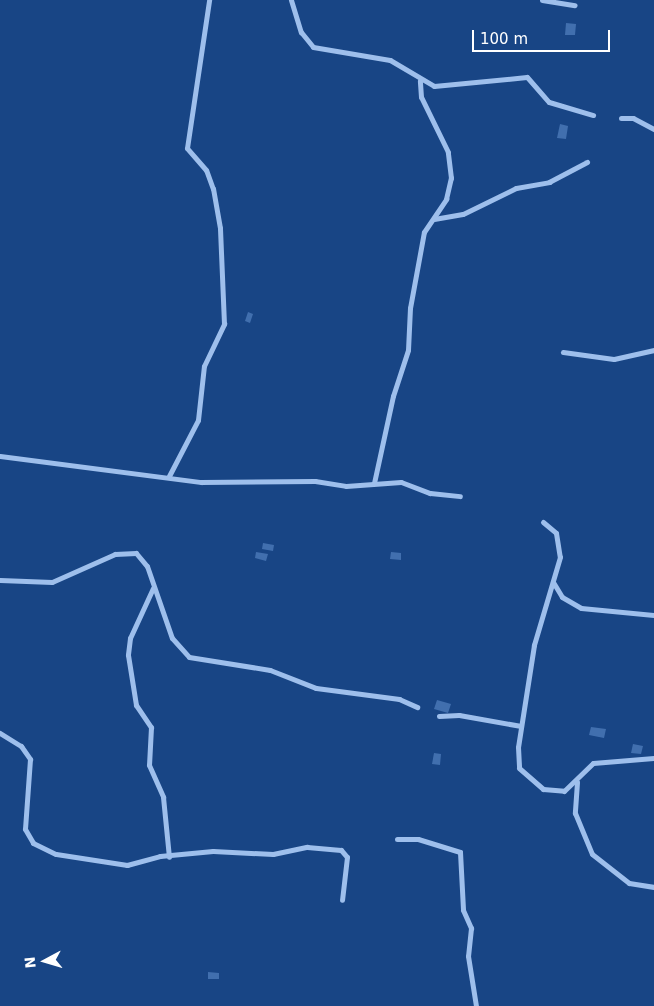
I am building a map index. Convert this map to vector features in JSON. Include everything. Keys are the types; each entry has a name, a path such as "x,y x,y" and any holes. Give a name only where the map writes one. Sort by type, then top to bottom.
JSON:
{"street":[{"path":"169,476 198,420 204,366 224,324 220,228 213,189 206,170 187,148 209,0"},
{"path":"291,0 308,44 390,60 420,81 442,86 463,80 527,77 549,102 592,115"},
{"path":"542,0 575,6"},
{"path":"374,483 392,396 408,350 410,308 424,232 434,219 449,190 450,164 421,96 420,81"},
{"path":"621,118 633,118 654,129"},
{"path":"434,219 463,214 516,188 549,182 587,162"},
{"path":"563,352 614,358 654,350"},
{"path":"0,456 169,476 201,482 315,481 346,486 401,482 430,493 460,496"},
{"path":"543,522 556,533 560,549 553,582 534,646 517,764 527,776 543,789 568,790 594,763 654,758"},
{"path":"0,580 52,582 109,556 136,552 144,557 153,588 172,638 189,657 270,670 316,688 399,699 417,708"},
{"path":"553,582 562,597 581,608 654,615"},
{"path":"153,588 130,638 128,655 136,705 151,727 149,765 163,797 169,857"},
{"path":"439,716 459,714 521,726"},
{"path":"0,733 21,746 30,759 28,840 56,854 127,865 169,857 240,850 273,854 307,847 341,850 347,857 342,900"},
{"path":"577,781 575,813 592,854 629,883 654,887"},
{"path":"397,839 418,838 460,852 476,1006"}],"building":[{"path":"566,23 576,24 575,35 565,35"},
{"path":"560,124 568,126 566,139 557,138"},
{"path":"248,312 253,314 250,323 245,321"},
{"path":"263,543 274,545 273,551 262,549"},
{"path":"256,552 268,554 266,561 255,558"},
{"path":"391,552 401,553 401,560 390,559"},
{"path":"437,700 451,704 448,713 434,709"},
{"path":"591,727 606,729 604,738 589,735"},
{"path":"633,744 643,746 641,754 631,753"},
{"path":"434,753 441,754 440,765 432,764"},
{"path":"208,972 219,973 219,979 208,979"}]}
